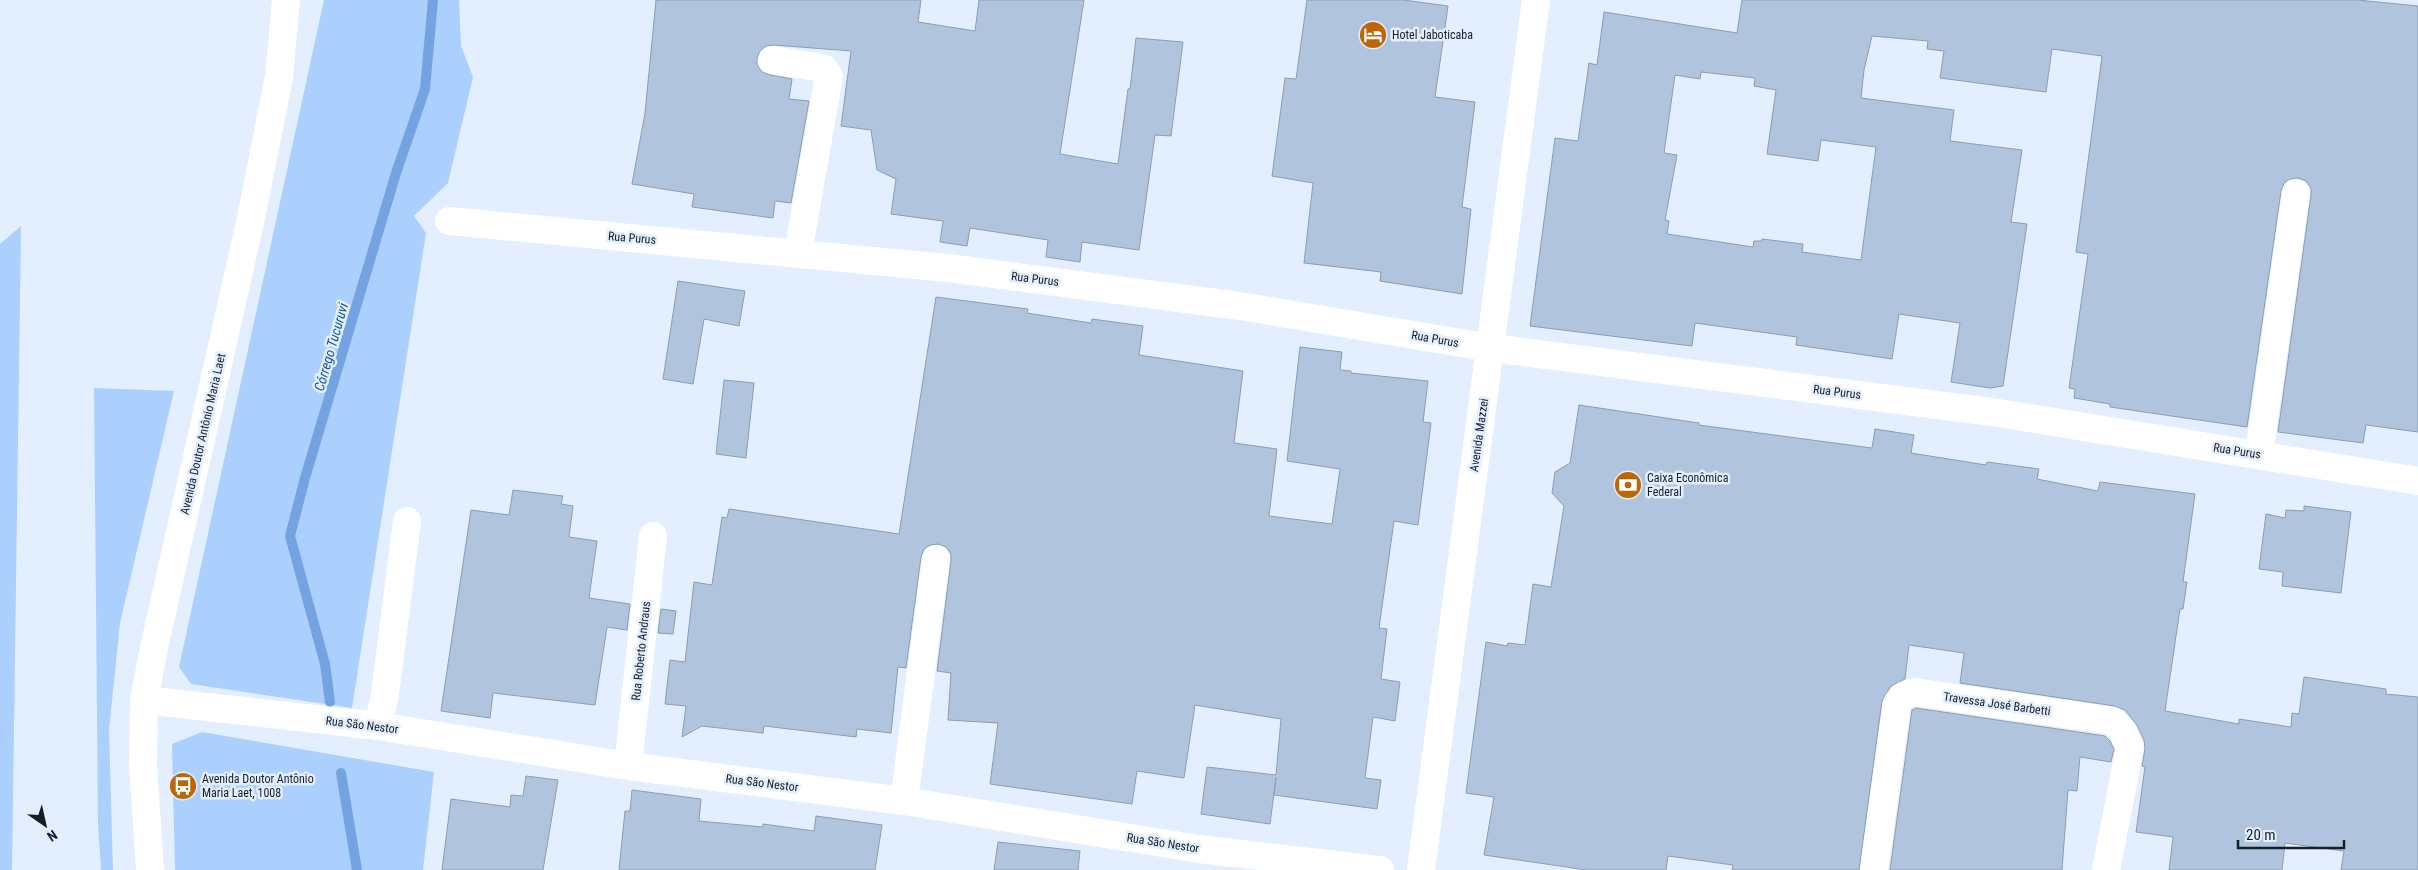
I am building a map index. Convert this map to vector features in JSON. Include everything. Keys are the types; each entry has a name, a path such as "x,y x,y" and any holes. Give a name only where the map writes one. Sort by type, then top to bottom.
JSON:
{"street":[{"name":"Avenida Doutor Antônio Maria Laet","path":"150,870 143,765 144,700 155,643 251,218 279,77 286,0"},
{"name":"Avenida Mazzei","path":"1421,870 1536,0"},
{"path":"772,60 823,68 829,76 798,253"},
{"path":"2259,454 2296,193"},
{"name":"Rua Purus","path":"449,221 948,268 1240,306 1491,348 1983,411 2259,454 2418,482"},
{"path":"378,726 385,694 407,521"},
{"name":"Rua Roberto Andraus","path":"628,766 653,536"},
{"path":"904,801 936,559"},
{"name":"Travessa José Barbetti","path":"1874,870 1897,704 1903,696 1914,692 2113,721 2123,732 2130,747 2106,870"},
{"name":"Rua São Nestor","path":"144,700 378,726 628,766 904,801 1199,849 1380,870"}],"shaded area":[{"path":"324,0 459,0 461,46 473,77 448,183 414,216 426,233 352,708 191,684 179,667"},
{"path":"21,226 12,870 0,870 0,244"},
{"path":"94,388 174,391 120,623 109,730 113,870 101,870 98,824"},
{"path":"202,732 434,772 423,870 175,870 172,744"}],"building":[{"path":"656,0 921,0 918,22 975,31 979,0 1084,0 1060,154 1118,164 1136,38 1183,42 1171,136 1155,135 1139,250 1082,242 1080,262 1046,257 1048,240 970,228 967,246 940,242 943,221 891,214 896,179 877,170 871,130 841,126 851,51 774,45 766,46 760,51 757,65 762,72 792,79 789,99 809,101 791,203 775,201 773,218 692,207 694,194 632,184 645,113"},
{"path":"1307,0 1404,0 1448,6 1435,97 1475,102 1462,207 1471,209 1462,294 1380,281 1381,272 1304,263 1313,183 1272,176 1285,78 1296,79"},
{"path":"1742,0 2358,0 2418,6 2418,432 2366,425 2363,443 2278,432 2311,195 2311,188 2306,181 2298,178 2290,179 2284,183 2281,191 2247,427 2110,407 2110,404 2074,398 2075,389 2069,388 2088,254 2076,252 2102,56 2052,49 2046,92 1940,78 1944,51 1927,49 1928,41 1872,36 1864,70 1861,98 1954,110 1950,141 2022,150 2011,222 2027,224 2003,386 1990,388 1951,382 1960,323 1899,314 1892,359 1796,345 1797,337 1695,323 1692,346 1530,326 1555,138 1578,141 1589,63 1597,65 1604,12 1737,33","holes":["1701,72 1755,78 1754,86 1776,90 1767,154 1818,161 1821,140 1876,147 1861,260 1802,252 1803,244 1762,239 1762,241 1754,241 1753,247 1667,234 1669,221 1665,220 1677,155 1664,153 1675,75 1700,79"]},
{"path":"678,281 745,291 739,326 704,319 693,384 663,379"},
{"path":"936,297 1028,309 1027,313 1091,323 1092,319 1143,326 1139,355 1243,371 1234,443 1277,449 1269,516 1332,524 1340,469 1287,461 1300,347 1342,352 1340,370 1351,371 1351,373 1428,381 1423,422 1431,423 1418,525 1394,521 1379,628 1387,629 1381,679 1400,682 1395,721 1373,717 1365,778 1381,780 1377,809 1274,795 1276,778 1270,824 1201,814 1207,767 1276,775 1281,719 1195,705 1184,778 1137,771 1132,804 990,784 998,723 948,720 951,673 937,671 951,561 951,554 946,547 938,544 930,545 924,549 921,557 906,668 898,667 891,733 857,729 856,737 764,726 763,733 702,726 682,737 686,706 665,704 670,660 685,662 694,582 712,585 722,517 727,518 729,509 899,534"},
{"path":"724,380 754,383 746,458 716,454"},
{"path":"1579,405 1699,423 1699,425 1872,448 1875,429 1914,435 1911,453 1986,465 1987,462 2039,469 2037,479 2098,491 2100,482 2195,494 2183,582 2187,582 2183,609 2180,609 2165,711 2239,724 2239,719 2291,727 2292,713 2299,714 2304,677 2386,689 2386,694 2418,697 2418,870 2341,870 2344,851 2285,843 2282,870 2169,870 2173,837 2136,832 2145,767 2142,766 2145,749 2144,740 2137,725 2125,710 2115,706 1960,683 1964,653 1909,645 1905,679 1891,686 1882,701 1859,870 1732,870 1733,865 1668,856 1666,870 1587,870 1484,855 1494,797 1466,793 1486,642 1507,646 1508,643 1525,645 1533,584 1551,587 1564,506 1552,493 1555,472 1570,463"},
{"path":"513,490 563,496 561,504 573,506 569,537 597,541 589,598 630,604 627,630 607,627 595,705 493,693 490,718 441,711 471,510 509,515"},
{"path":"2304,506 2351,512 2341,593 2282,586 2283,572 2259,569 2266,514 2285,518 2286,510 2304,511"},
{"path":"661,609 676,611 673,634 658,633"},
{"path":"1916,708 2105,736 2110,741 2114,749 2111,762 2080,757 2077,791 2068,790 2062,870 1890,870 1912,710"},
{"path":"526,776 558,780 543,870 442,870 451,799 510,807 511,795 523,796"},
{"path":"632,790 701,799 699,821 763,827 763,824 814,831 816,816 882,825 875,870 619,870 625,811 630,811"},
{"path":"998,842 1080,851 1078,870 994,870"}],"waterway":[{"name":"Córrego Tucuruvi","path":"330,702 325,664 290,536 305,478 396,173 425,89 433,0"},
{"name":"Córrego Tucuruvi","path":"341,773 357,870"}],"place":[{"name":"Hotel Jaboticaba","path":"1373,35"},
{"name":"Caixa Econômica Federal","path":"1628,485"},
{"name":"Avenida Doutor Antônio Maria Laet, 1008","path":"183,786"}]}
